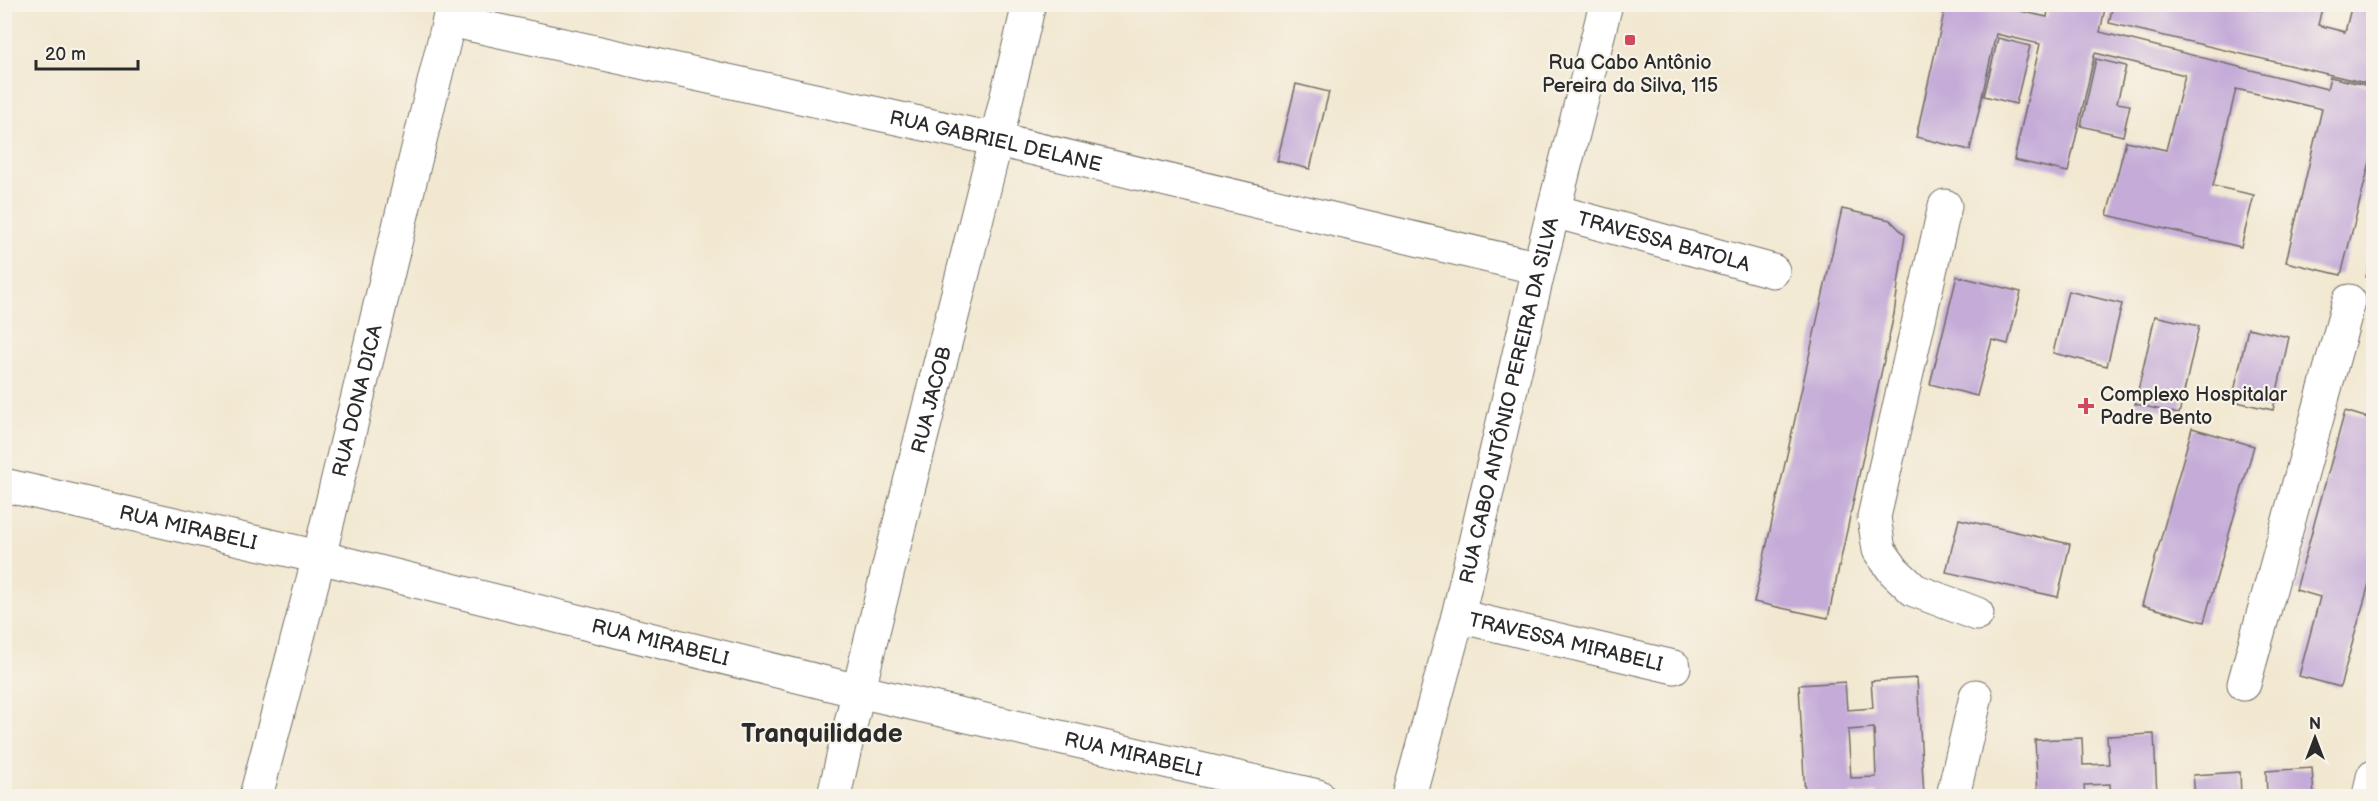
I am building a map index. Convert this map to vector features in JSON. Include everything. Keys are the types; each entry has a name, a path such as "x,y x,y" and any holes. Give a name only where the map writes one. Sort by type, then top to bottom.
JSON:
{"street":[{"name":"RUA JACOB","path":"834,796 1029,4"},
{"name":"RUA CABO ANTÔNIO PEREIRA DA SILVA","path":"1408,796 1458,616 1539,268 1606,4"},
{"name":"RUA GABRIEL DELANE","path":"451,12 1539,268"},
{"name":"RUA DONA DICA","path":"256,796 319,557 451,12"},
{"path":"1945,206 1874,517 1879,550 1894,571 1914,590 1977,614"},
{"name":"TRAVESSA BATOLA","path":"1554,211 1773,272"},
{"path":"2244,684 2349,301"},
{"name":"RUA MIRABELI","path":"4,485 319,557 858,691 1318,796"},
{"name":"TRAVESSA MIRABELI","path":"1458,616 1674,667"},
{"path":"1953,796 1976,696"},
{"path":"2369,796 2373,777"}],"building":[{"path":"1946,4 2003,4 2002,7 2047,17 2049,4 2106,4 2100,32 2327,89 2330,77 2374,87 2374,146 2341,275 2286,262 2322,109 2236,89 2213,186 2254,195 2241,247 2107,215 2126,141 2166,150 2185,75 2095,53 2068,172 2014,160 2040,44 1996,34 1970,150 1916,137"},
{"path":"2113,4 2240,4 2259,10 2260,4 2323,4 2318,25 2345,32 2352,4 2374,4 2374,85 2109,23"},
{"path":"1998,38 2030,46 2016,104 1984,96"},
{"path":"2096,59 2126,66 2117,103 2130,105 2123,136 2081,126"},
{"path":"1296,84 1329,92 1310,169 1277,161"},
{"path":"1842,209 1890,220 1905,235 1894,314 1828,618 1754,602"},
{"path":"2374,252 2374,279 2366,277"},
{"path":"1957,276 2021,292 2008,344 1992,340 1977,396 1930,384"},
{"path":"2068,291 2122,304 2107,366 2053,353"},
{"path":"2155,316 2199,326 2179,414 2135,404"},
{"path":"2248,328 2289,337 2273,410 2232,401"},
{"path":"2374,399 2374,566 2340,687 2299,676 2320,597 2296,590 2345,411 2368,418"},
{"path":"2192,428 2254,446 2204,622 2142,605"},
{"path":"1959,519 2070,544 2058,597 1946,572"},
{"path":"1917,678 1924,796 1877,796 1877,793 1851,794 1851,796 1805,796 1799,685 1845,682 1847,710 1873,708 1871,681","holes":["1874,728 1876,777 1851,778 1848,730"]},
{"path":"2154,734 2157,796 2111,796 2110,784 2084,785 2085,796 2038,796 2035,740 2082,738 2083,765 2109,764 2107,736"},
{"path":"2312,768 2314,796 2267,796 2266,771"},
{"path":"2240,772 2241,796 2195,796 2193,775"}],"place":[{"name":"Rua Cabo Antônio Pereira da Silva, 115","path":"1630,40"},
{"name":"Complexo Hospitalar Padre Bento","path":"2086,406"}],"district":[{"name":"Tranquilidade","path":"822,733"}]}
